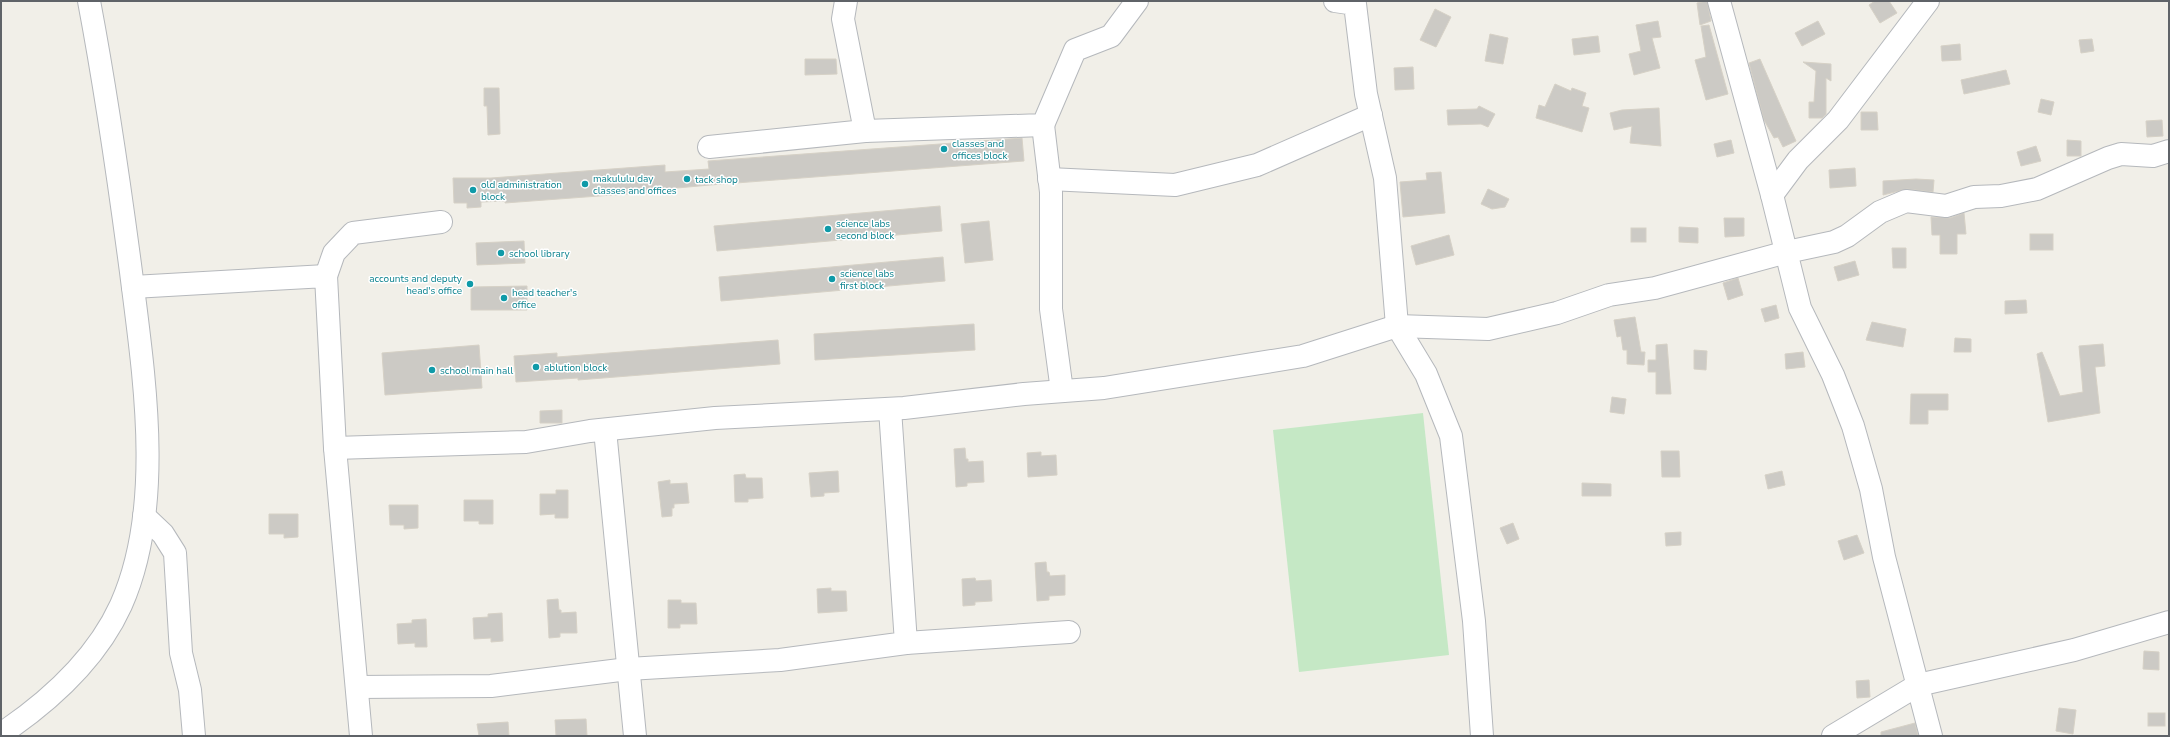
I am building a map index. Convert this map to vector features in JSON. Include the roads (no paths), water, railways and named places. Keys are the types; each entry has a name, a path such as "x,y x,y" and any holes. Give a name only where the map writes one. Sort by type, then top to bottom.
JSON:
{"street":[{"path":"1,734 57,691 94,652 121,605 137,555 144,516 147,459 143,365 108,105 89,1"},
{"path":"846,1 843,19 864,131"},
{"path":"1062,391 1051,309 1049,179 1043,125 1075,50 1111,36 1137,1"},
{"path":"1335,1 1355,4 1366,94 1385,178 1397,326 1426,374 1451,436 1474,621 1482,736"},
{"path":"1719,1 1772,195 1800,308 1833,375 1853,426 1871,489 1884,557 1931,736"},
{"path":"1772,195 1798,160 1838,120 1928,1"},
{"path":"1049,179 1175,185 1257,165 1371,115"},
{"path":"709,147 864,131 1043,125"},
{"path":"335,448 526,442 605,430 715,418 890,408 1104,388 1303,356 1397,326 1488,329 1557,313 1609,295 1655,288 1787,252 1834,242 1847,236 1880,212 1906,201 1946,206 1974,197 2001,196 2030,190 2066,178 2108,158 2121,154 2153,156 2169,151"},
{"path":"361,736 358,687 335,448 326,276 334,253 353,233 441,222"},
{"path":"133,287 326,276"},
{"path":"890,408 906,644"},
{"path":"605,430 635,736"},
{"path":"144,516 163,534 175,553 181,652 190,690 194,736"},
{"path":"1833,736 1918,685 2074,650 2169,622"},
{"path":"358,687 491,686 628,669 780,660 906,644 1069,632"}],"place":[{"name":"classes and offices block","path":"944,149"},
{"name":"tack shop","path":"687,179"},
{"name":"makululu day classes and offices","path":"585,184"},
{"name":"old administration block","path":"473,190"},
{"name":"science labs second block","path":"828,229"},
{"name":"school library","path":"501,253"},
{"name":"science labs first block","path":"832,279"},
{"name":"accounts and deputy head's office","path":"470,284"},
{"name":"head teacher's office","path":"504,298"},
{"name":"ablution block","path":"536,367"},
{"name":"school main hall","path":"432,370"}]}
